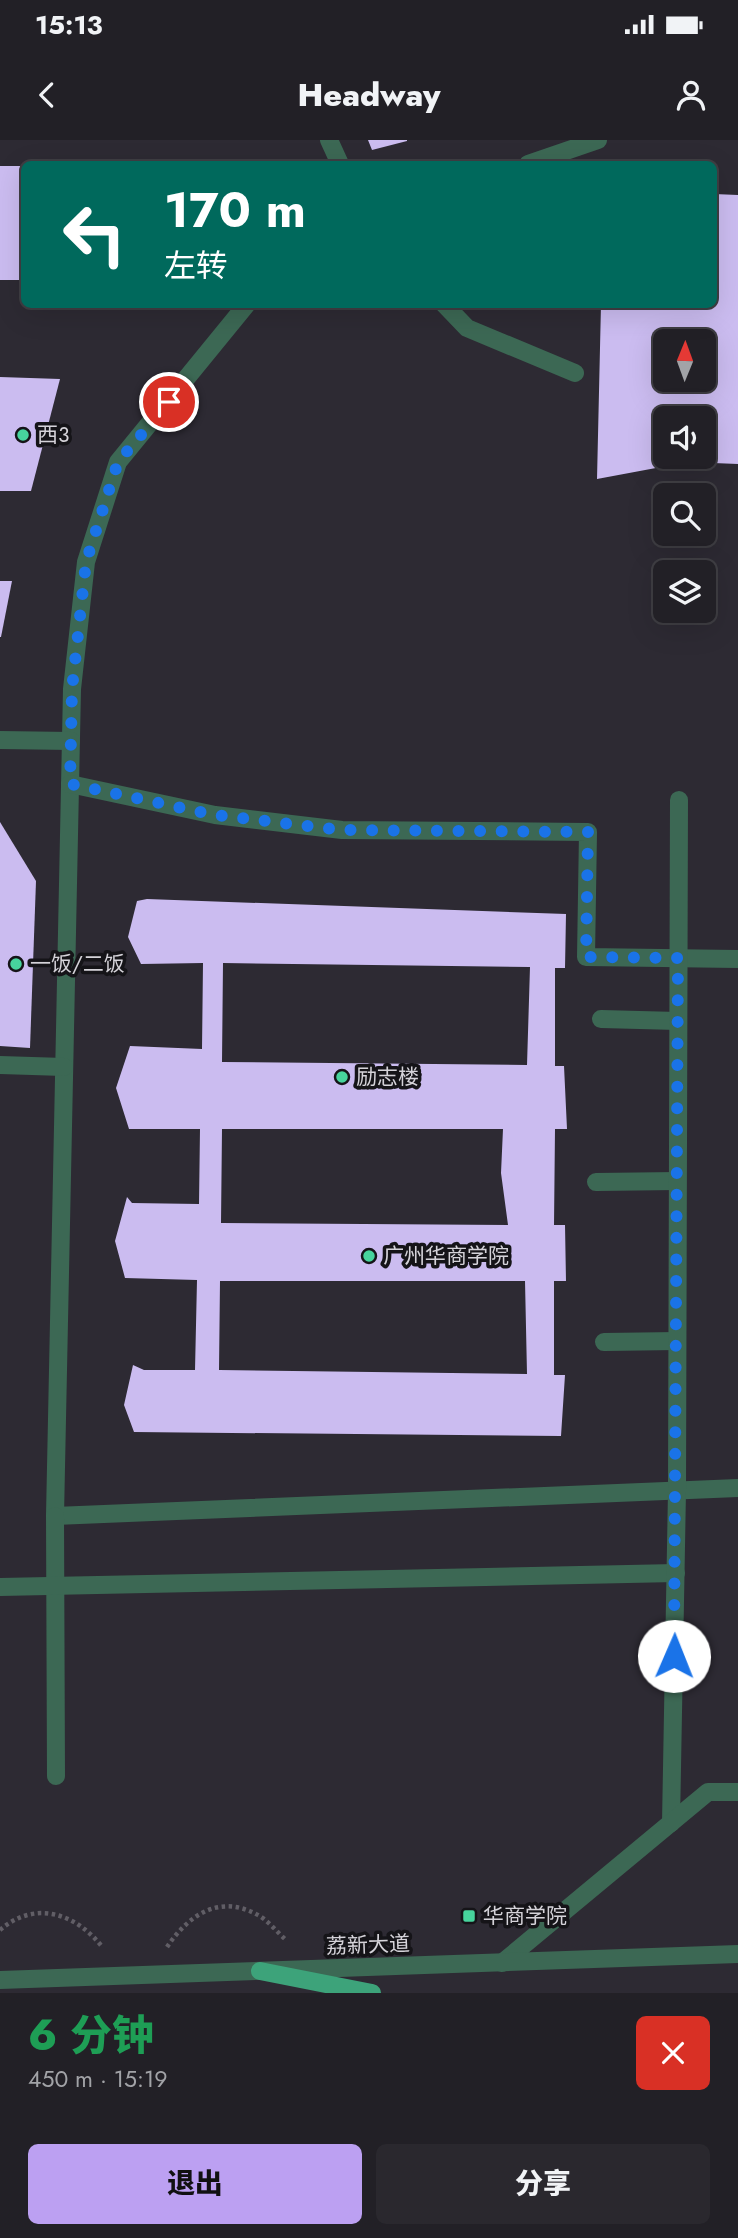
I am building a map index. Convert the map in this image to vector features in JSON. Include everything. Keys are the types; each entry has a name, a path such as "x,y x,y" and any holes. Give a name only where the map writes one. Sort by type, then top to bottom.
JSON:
{"main road":[{"path":"260,1971 372,1993"}],"street":[{"path":"329,140 339,161"},
{"path":"537,161 598,140"},
{"path":"56,1776 55,1516 72,689 86,562 118,462 244,308"},
{"path":"448,308 467,328 575,373"},
{"path":"0,740 71,741"},
{"path":"70,784 215,815 342,830 588,832 586,957 738,959"},
{"path":"671,1823 677,1491 679,800"},
{"path":"601,1019 678,1021"},
{"path":"0,1065 64,1067"},
{"path":"596,1182 677,1181"},
{"path":"604,1342 677,1341"},
{"path":"55,1516 738,1488"},
{"path":"0,1587 54,1588 676,1573"},
{"path":"502,1963 708,1793 738,1792"},
{"name":"荔新大道","path":"0,1980 738,1954"}],"path":[{"path":"167,1947 188,1920 221,1906 256,1914 286,1940"},
{"path":"0,1930 27,1914 55,1914 80,1923 103,1948"}],"building":[{"path":"368,140 407,140 407,141 372,150"},
{"path":"0,166 21,166 21,280 0,280"},
{"path":"717,194 738,195 738,464 716,463 716,406 653,406 653,469 597,479 601,308 717,308"},
{"name":"西3","path":"0,377 60,379 31,491 0,491"},
{"path":"0,581 12,581 1,637 0,637"},
{"name":"一饭/二饭","path":"0,822 36,881 30,1048 0,1046"},
{"path":"147,899 566,914 565,968 555,968 555,1066 564,1066 567,1129 555,1129 554,1225 565,1225 566,1281 554,1281 554,1375 565,1375 561,1436 134,1432 124,1405 133,1365 144,1370 195,1370 197,1280 125,1278 115,1241 127,1197 132,1203 199,1204 200,1129 129,1129 116,1088 130,1046 202,1049 203,963 141,964 128,937 137,901","holes":["223,963 530,967 527,1065 222,1062","222,1129 503,1129 501,1173 508,1225 221,1223","220,1281 525,1281 527,1374 219,1370"]}],"place":[{"name":"西3","path":"23,435"},
{"name":"一饭/二饭","path":"16,964"},
{"name":"励志楼","path":"342,1077"},
{"name":"广州华商学院","path":"369,1256"},
{"name":"华商学院","path":"469,1916"}],"route":[{"path":"169,402 118,462 86,562 72,689 70,784 215,815 342,830 588,832 586,957 678,958 674,1656"}]}
